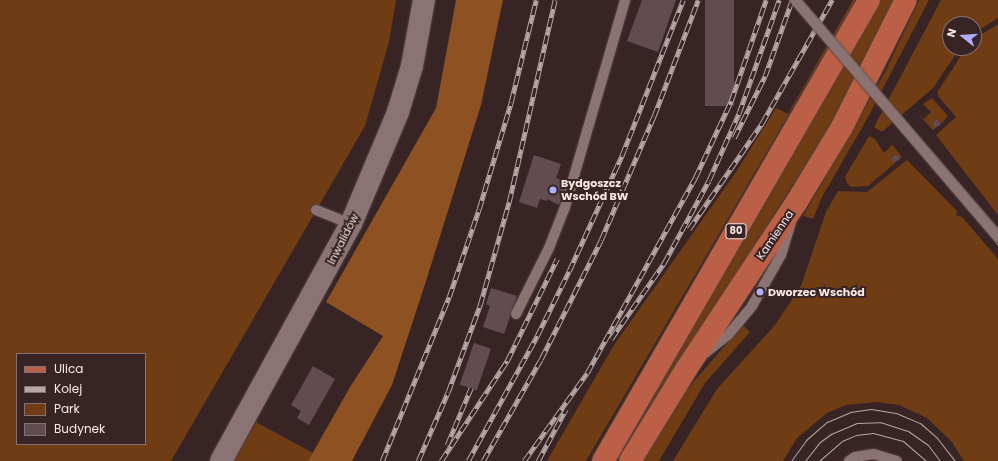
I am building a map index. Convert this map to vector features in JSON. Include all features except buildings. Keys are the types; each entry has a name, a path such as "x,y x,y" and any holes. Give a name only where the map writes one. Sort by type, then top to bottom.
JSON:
{"main road":[{"name":"80","path":"603,461 870,0"},
{"name":"Kamienna","path":"630,461 687,368 796,203 842,127 906,0"}],"street":[{"name":"Inwalidów","path":"220,461 352,224 398,112 412,66 424,0"}],"lane":[{"path":"516,314 549,248 565,207 625,0"},
{"path":"795,0 998,237"},
{"path":"316,210 352,224"},
{"path":"849,461 855,457 874,454 896,461"}],"green space":[{"path":"0,0 396,0 389,42 365,126 171,461 0,461"},
{"path":"853,0 856,0 586,461 547,461 614,345 736,172 776,108 788,114"},
{"path":"879,0 896,0 842,108 617,461 610,461"},
{"path":"919,0 929,0 868,117 822,197 813,219 803,216 885,72"},
{"path":"941,0 998,0 998,18 982,28 982,16 942,16 942,56 955,56 933,88 883,131 880,131 874,127"},
{"path":"998,24 998,215 936,135 956,117 938,96 938,91 961,56 982,56 982,34"},
{"path":"932,98 948,116 941,124 937,119 932,123 936,128 933,130 917,113 924,119 931,112 923,104"},
{"path":"869,136 875,139 884,153 892,145 888,139 902,157 900,159 895,154 891,158 895,163 868,186 851,187 847,183 845,177"},
{"path":"907,160 957,211 956,215 962,217 998,259 998,461 964,461 951,441 927,418 899,405 877,402 846,405 827,413 797,438 783,461 673,461 717,389 775,325 801,286 826,212 838,191 867,192"},
{"path":"743,325 750,332 705,383 659,461 642,461 681,396"},
{"path":"256,422 313,453 308,461 234,461"}],"shaded area":[{"path":"456,0 503,0 481,105 427,278 392,385 352,461 308,461 350,387 383,336 326,302 436,108"}],"tram line":[{"path":"789,0 998,245"},
{"path":"802,0 998,229"},
{"path":"791,461 806,440 827,422 850,412 871,409 896,413 920,423 937,438 955,461"},
{"path":"805,461 820,442 831,434 857,423 880,422 908,431 928,445 940,461"},
{"path":"819,461 842,441 856,435 873,433 903,441 926,461"}],"railway":[{"path":"382,461 449,297 479,209 511,102 536,0"},
{"path":"418,461 448,392 480,305 509,202 555,0"},
{"path":"468,461 537,336 569,271 622,155 683,0"},
{"path":"483,461 541,359 601,240 654,116 698,0"},
{"path":"524,461 587,373 695,178 731,101 766,0"},
{"path":"611,339 664,263 709,180 739,113 779,0"},
{"path":"734,138 765,76 792,0"},
{"path":"689,229 762,123 832,0"},
{"path":"441,461 507,361 557,259"},
{"path":"447,445 471,388"},
{"path":"538,461 566,409"}],"place":[{"name":"Bydgoszcz Wschód BW","path":"553,190"},
{"name":"Dworzec Wschód","path":"760,292"}]}
